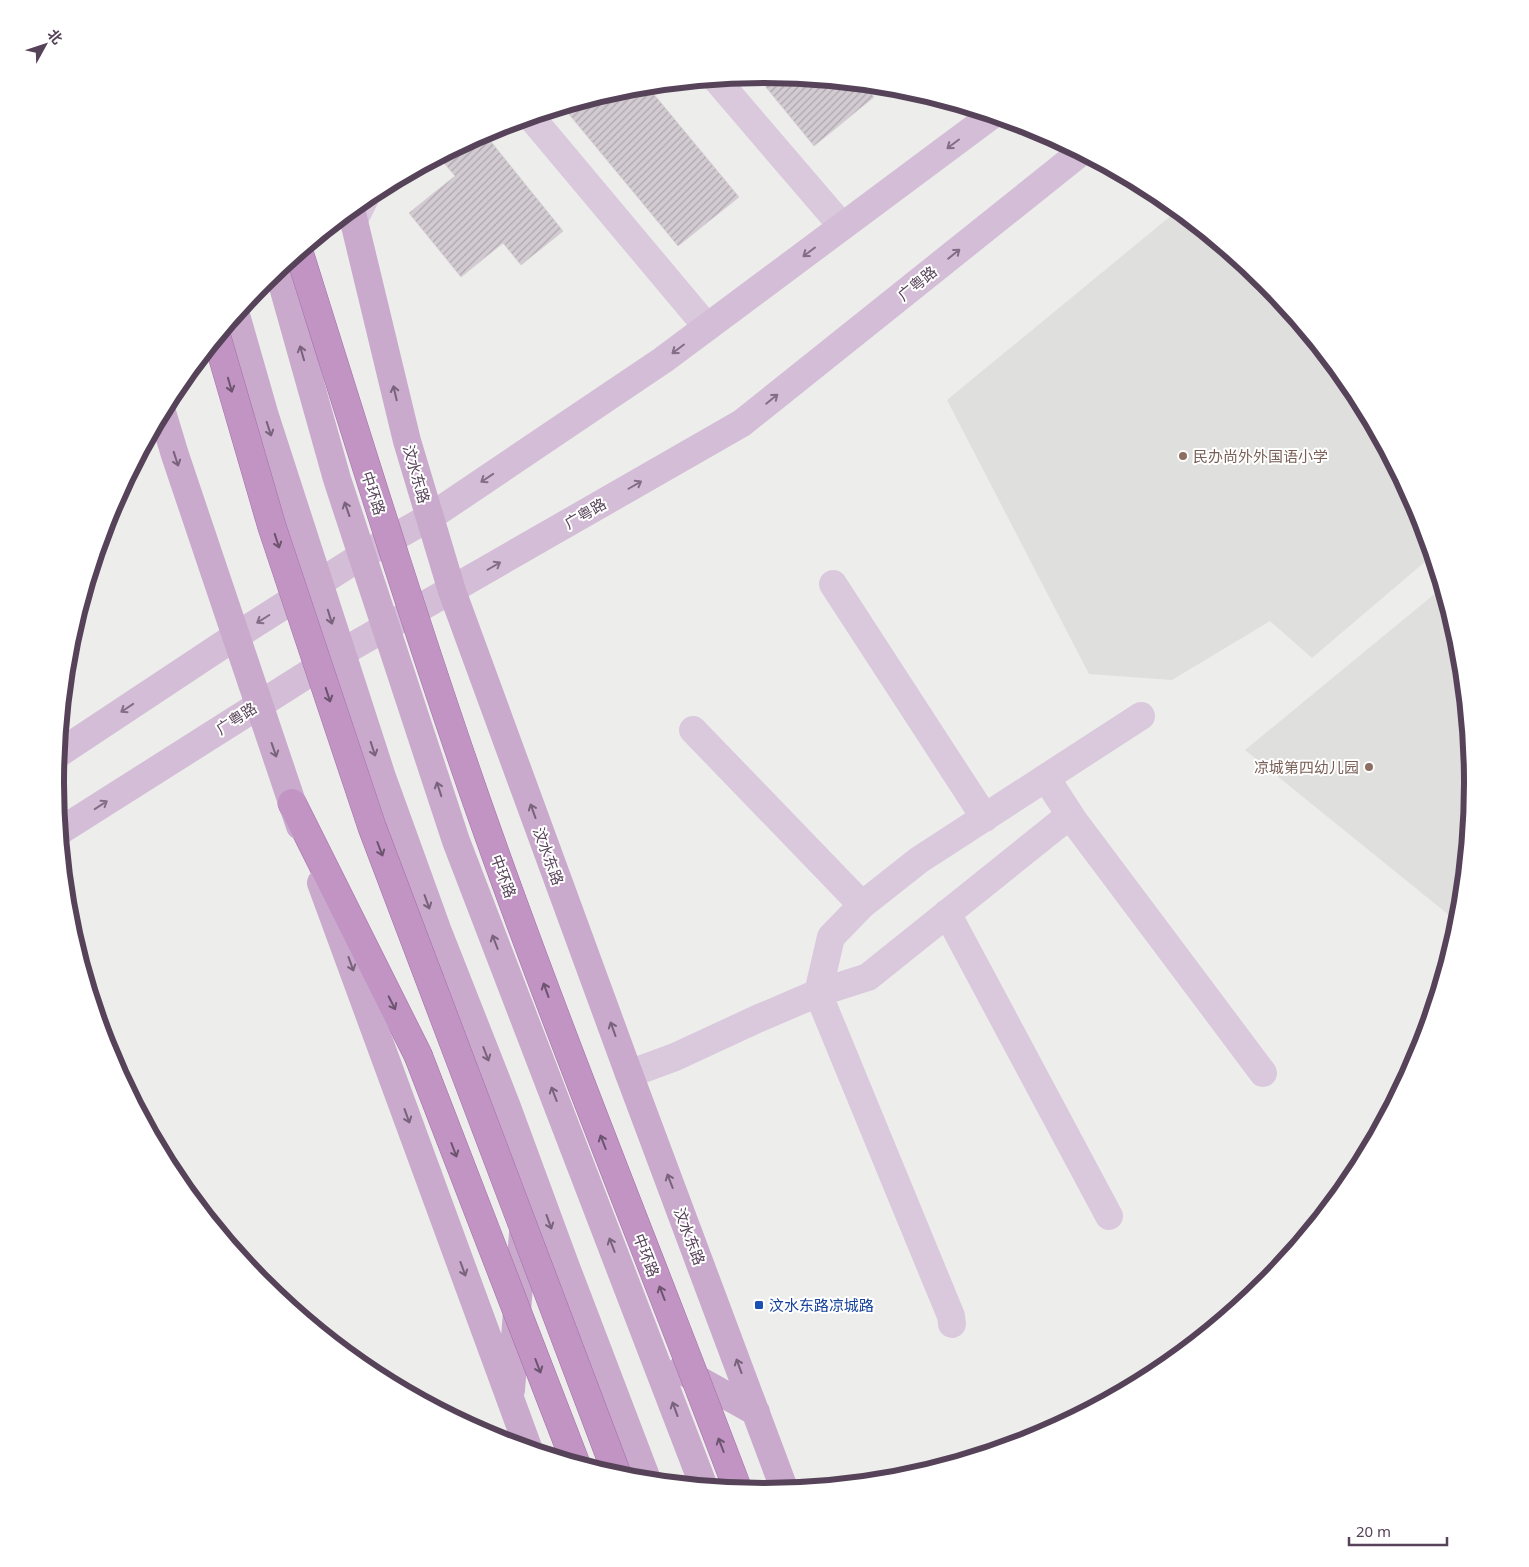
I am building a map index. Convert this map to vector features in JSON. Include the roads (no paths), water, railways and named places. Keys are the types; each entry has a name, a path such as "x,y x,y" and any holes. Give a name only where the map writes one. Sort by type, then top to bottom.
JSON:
{"highway":[{"name":"中环路","path":"301,258 377,503 478,806 600,1134 735,1483"},
{"path":"219,345 272,527 372,827 614,1468"},
{"path":"292,803 418,1055 573,1457"}],"main road":[{"path":"65,750 319,583 363,555 430,517 663,360 987,119"},
{"name":"广粤路","path":"65,829 258,704 341,653 452,591 742,422 1076,156"},
{"name":"汶水东路","path":"358,213 407,441 452,591 629,1074 782,1484"},
{"path":"280,277 337,479 456,841 702,1481"},
{"path":"238,321 265,416 382,777 437,929 507,1107 645,1474"},
{"path":"165,422 292,803 526,1442"},
{"path":"510,1399 528,1164"},
{"path":"655,1356 756,1412"}],"street":[{"path":"720,84 842,226"},
{"path":"535,121 707,327"},
{"path":"833,584 985,818"},
{"path":"952,1324 951,1316 818,993 832,937 862,905 919,860 1141,716"},
{"path":"693,730 862,905"},
{"path":"1046,778 1070,815 1263,1074"},
{"path":"629,1074 676,1057 769,1013 818,993 868,977 1070,815"},
{"path":"947,913 1109,1216"}],"place":[{"name":"民办尚外外国语小学","path":"1183,456"},
{"name":"凉城第四幼儿园","path":"1369,767"},
{"name":"汶水东路凉城路","path":"759,1305"}]}
